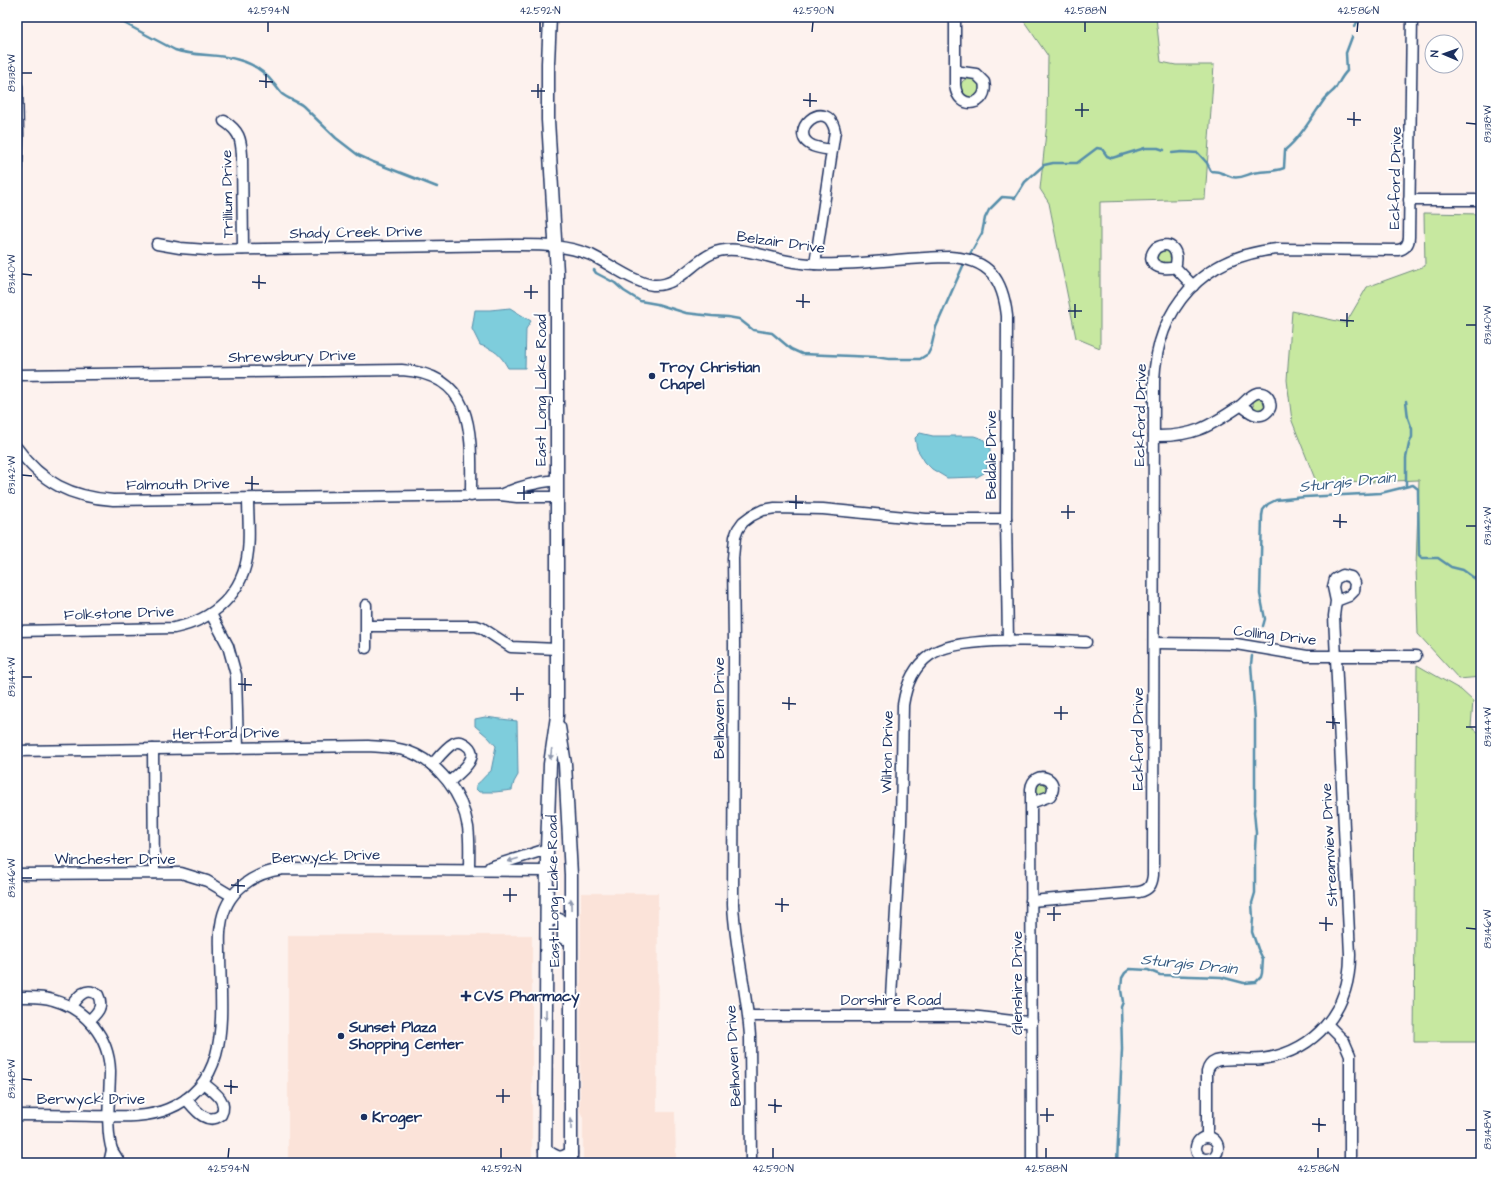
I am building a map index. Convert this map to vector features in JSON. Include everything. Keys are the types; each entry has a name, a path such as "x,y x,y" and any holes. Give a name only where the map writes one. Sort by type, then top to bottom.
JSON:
{"main road":[{"name":"East Long Lake Road","path":"545,1163 547,849 550,764 557,716 556,245 548,112 550,17"},
{"name":"East Long Lake Road","path":"557,716 565,764 571,882 571,1158"},
{"path":"548,813 554,810 561,814 564,873 566,880 571,882"},
{"path":"547,920 558,919 561,920 564,925 565,1073 571,1093"},
{"path":"545,1150 557,1157 571,1158"}],"street":[{"path":"955,17 955,71"},
{"name":"Eckford Drive","path":"1031,901 1139,892 1147,890 1152,884 1154,436 1155,366 1159,342 1172,312 1193,286 1210,272 1228,262 1262,251 1284,249 1400,250 1405,247 1409,240 1412,17"},
{"path":"17,86 17,168"},
{"name":"Trillium Drive","path":"224,121 237,133 241,140 244,249"},
{"path":"815,264 831,150"},
{"path":"1409,200 1481,200"},
{"name":"Shady Creek Drive","path":"157,244 195,250 556,245"},
{"name":"Belzair Drive","path":"556,245 587,254 652,285 663,284 674,280 706,256 725,250 745,251 784,260 815,264 840,264 938,257 956,258 979,264 992,273"},
{"path":"1175,267 1193,286"},
{"name":"Beldale Drive","path":"992,273 1004,295 1007,316 1006,519 1008,641"},
{"name":"Shrewsbury Drive","path":"17,375 394,370 421,372 437,379 448,387 458,398 464,409 469,426 470,437 471,496"},
{"path":"1154,436 1174,436 1192,433 1212,424 1241,405"},
{"name":"Falmouth Drive","path":"17,448 31,466 47,479 66,491 83,496 113,500 500,495 517,497 557,497"},
{"name":"Falmouth Drive","path":"500,495 536,482 557,480"},
{"name":"Folkstone Drive","path":"17,630 174,628 194,623 211,614 228,599 243,574 249,544 248,499"},
{"name":"Belhaven Drive","path":"751,1163 751,1066 749,1016 735,937 733,904 733,558 735,537 738,529 743,522 763,510 782,508 823,509 926,519 1006,519"},
{"name":"Streamview Drive","path":"1207,1137 1207,1072 1211,1064 1220,1060 1260,1060 1283,1055 1310,1040 1327,1024 1335,1013 1344,995 1348,982 1350,965 1334,656 1334,616 1336,601"},
{"path":"366,605 366,648"},
{"path":"211,614 228,646 236,675 238,748"},
{"path":"366,626 476,626 482,628 511,647 557,649"},
{"name":"Wilton Drive","path":"890,1015 901,823 902,731 905,694 913,672 929,656 937,651 959,644 1008,641 1086,642"},
{"name":"Colling Drive","path":"1154,643 1236,644 1258,646 1294,654 1334,656 1416,656"},
{"path":"432,765 452,744 460,742 467,745 472,752 470,762 449,782"},
{"name":"Hertford Drive","path":"17,751 368,746 393,748 418,756 432,765 449,782 458,797 466,816 474,870"},
{"path":"153,749 154,872"},
{"name":"Glenshire Drive","path":"1031,803 1032,1163"},
{"name":"Berwyck Drive","path":"474,870 502,864 547,849"},
{"name":"Berwyck Drive","path":"17,1115 109,1116 153,1114 169,1109 186,1099 203,1083 212,1068 219,1048 220,930 223,915 232,896 240,887 252,878 267,872 283,869 547,871"},
{"name":"Winchester Drive","path":"17,874 181,873 215,885 232,896"},
{"path":"71,1006 83,993 91,991 98,996 101,1005 98,1012 89,1021"},
{"path":"17,997 52,999 71,1006 89,1021 101,1036 107,1053 110,1070 109,1116 112,1150 109,1163"},
{"name":"Dorshire Road","path":"749,1016 973,1016 1012,1022 1032,1022"},
{"path":"1327,1024 1341,1038 1350,1055 1350,1163"},
{"path":"186,1099 206,1118 214,1119 221,1116 224,1107 221,1099 203,1083"},
{"path":"112,1150 120,1163"}],"shaded area":[{"path":"581,893 658,893 657,1112 675,1112 676,1163 583,1163 583,1118 580,1111"},
{"path":"288,935 532,935 532,1163 288,1163"}],"green space":[{"path":"1021,17 1156,17 1161,62 1176,65 1214,65 1205,199 1100,202 1100,348 1076,338 1049,203 1040,189 1047,123 1048,56"},
{"path":"970,78 977,81 980,88 977,95 970,98 963,95 960,88 963,81"},
{"path":"1424,213 1481,214 1481,677 1459,679 1418,634 1416,566 1419,480 1317,484 1292,421 1287,380 1292,311 1346,323 1367,287 1425,266"},
{"path":"1164,249 1171,254 1172,257 1167,264 1164,265 1157,260 1156,257 1161,250"},
{"path":"1257,398 1261,398 1265,404 1261,410 1257,410 1253,406 1253,402"},
{"path":"1417,665 1461,690 1473,701 1471,727 1481,734 1481,1042 1414,1042"},
{"path":"1040,782 1044,782 1048,788 1044,794 1040,794 1036,790 1036,786"}],"water":[{"path":"510,308 531,321 526,329 525,368 508,368 497,353 480,345 472,329 475,310"},
{"path":"920,433 933,436 974,436 983,439 990,448 990,461 984,473 977,477 947,478 932,469 925,462 917,449 915,438"},
{"path":"485,717 517,721 518,775 512,790 479,792 476,789 476,785 491,771 496,746 475,726 475,719"}],"waterway":[{"path":"117,17 122,22 175,50 191,54 231,58 254,66 267,76 282,94 303,106 336,138 358,155 437,187"},
{"path":"1355,26 1360,17"},
{"path":"1172,153 1198,153 1207,163 1211,171 1220,172 1232,177 1240,177 1253,173 1273,171 1284,168 1285,150 1301,133 1347,71 1346,53 1352,37"},
{"path":"970,254 982,233 985,218 989,210 1002,197 1015,198 1025,182 1044,165 1053,163 1077,163 1097,148 1102,149 1107,156 1112,158 1145,148 1158,148 1164,150"},
{"path":"594,270 596,273 615,283 624,291 640,301 657,304 686,313 739,319 753,330 772,333 791,349 802,354 876,357 889,359 920,359 928,354 931,348 936,327 963,266"},
{"path":"1406,401 1408,418 1412,429 1412,437 1406,458 1406,486"},
{"name":"Sturgis Drain","path":"1263,626 1265,619 1260,594 1262,516 1263,510 1268,504 1276,500 1381,493 1413,485 1418,489 1419,555 1422,558 1438,558 1451,567 1463,570 1481,581"},
{"name":"Sturgis Drain","path":"1117,1163 1122,1049 1121,1007 1123,1002 1121,990 1122,978 1125,973 1130,969 1148,970 1160,975 1221,977 1244,983 1256,982 1261,977 1263,959 1252,932 1252,903 1255,893 1256,833 1254,812 1255,720 1251,664 1252,656"}],"place":[{"name":"Troy Christian Chapel","path":"652,376"},
{"name":"CVS Pharmacy","path":"466,996"},
{"name":"Sunset Plaza Shopping Center","path":"341,1036"},
{"name":"Kroger","path":"364,1117"}]}
